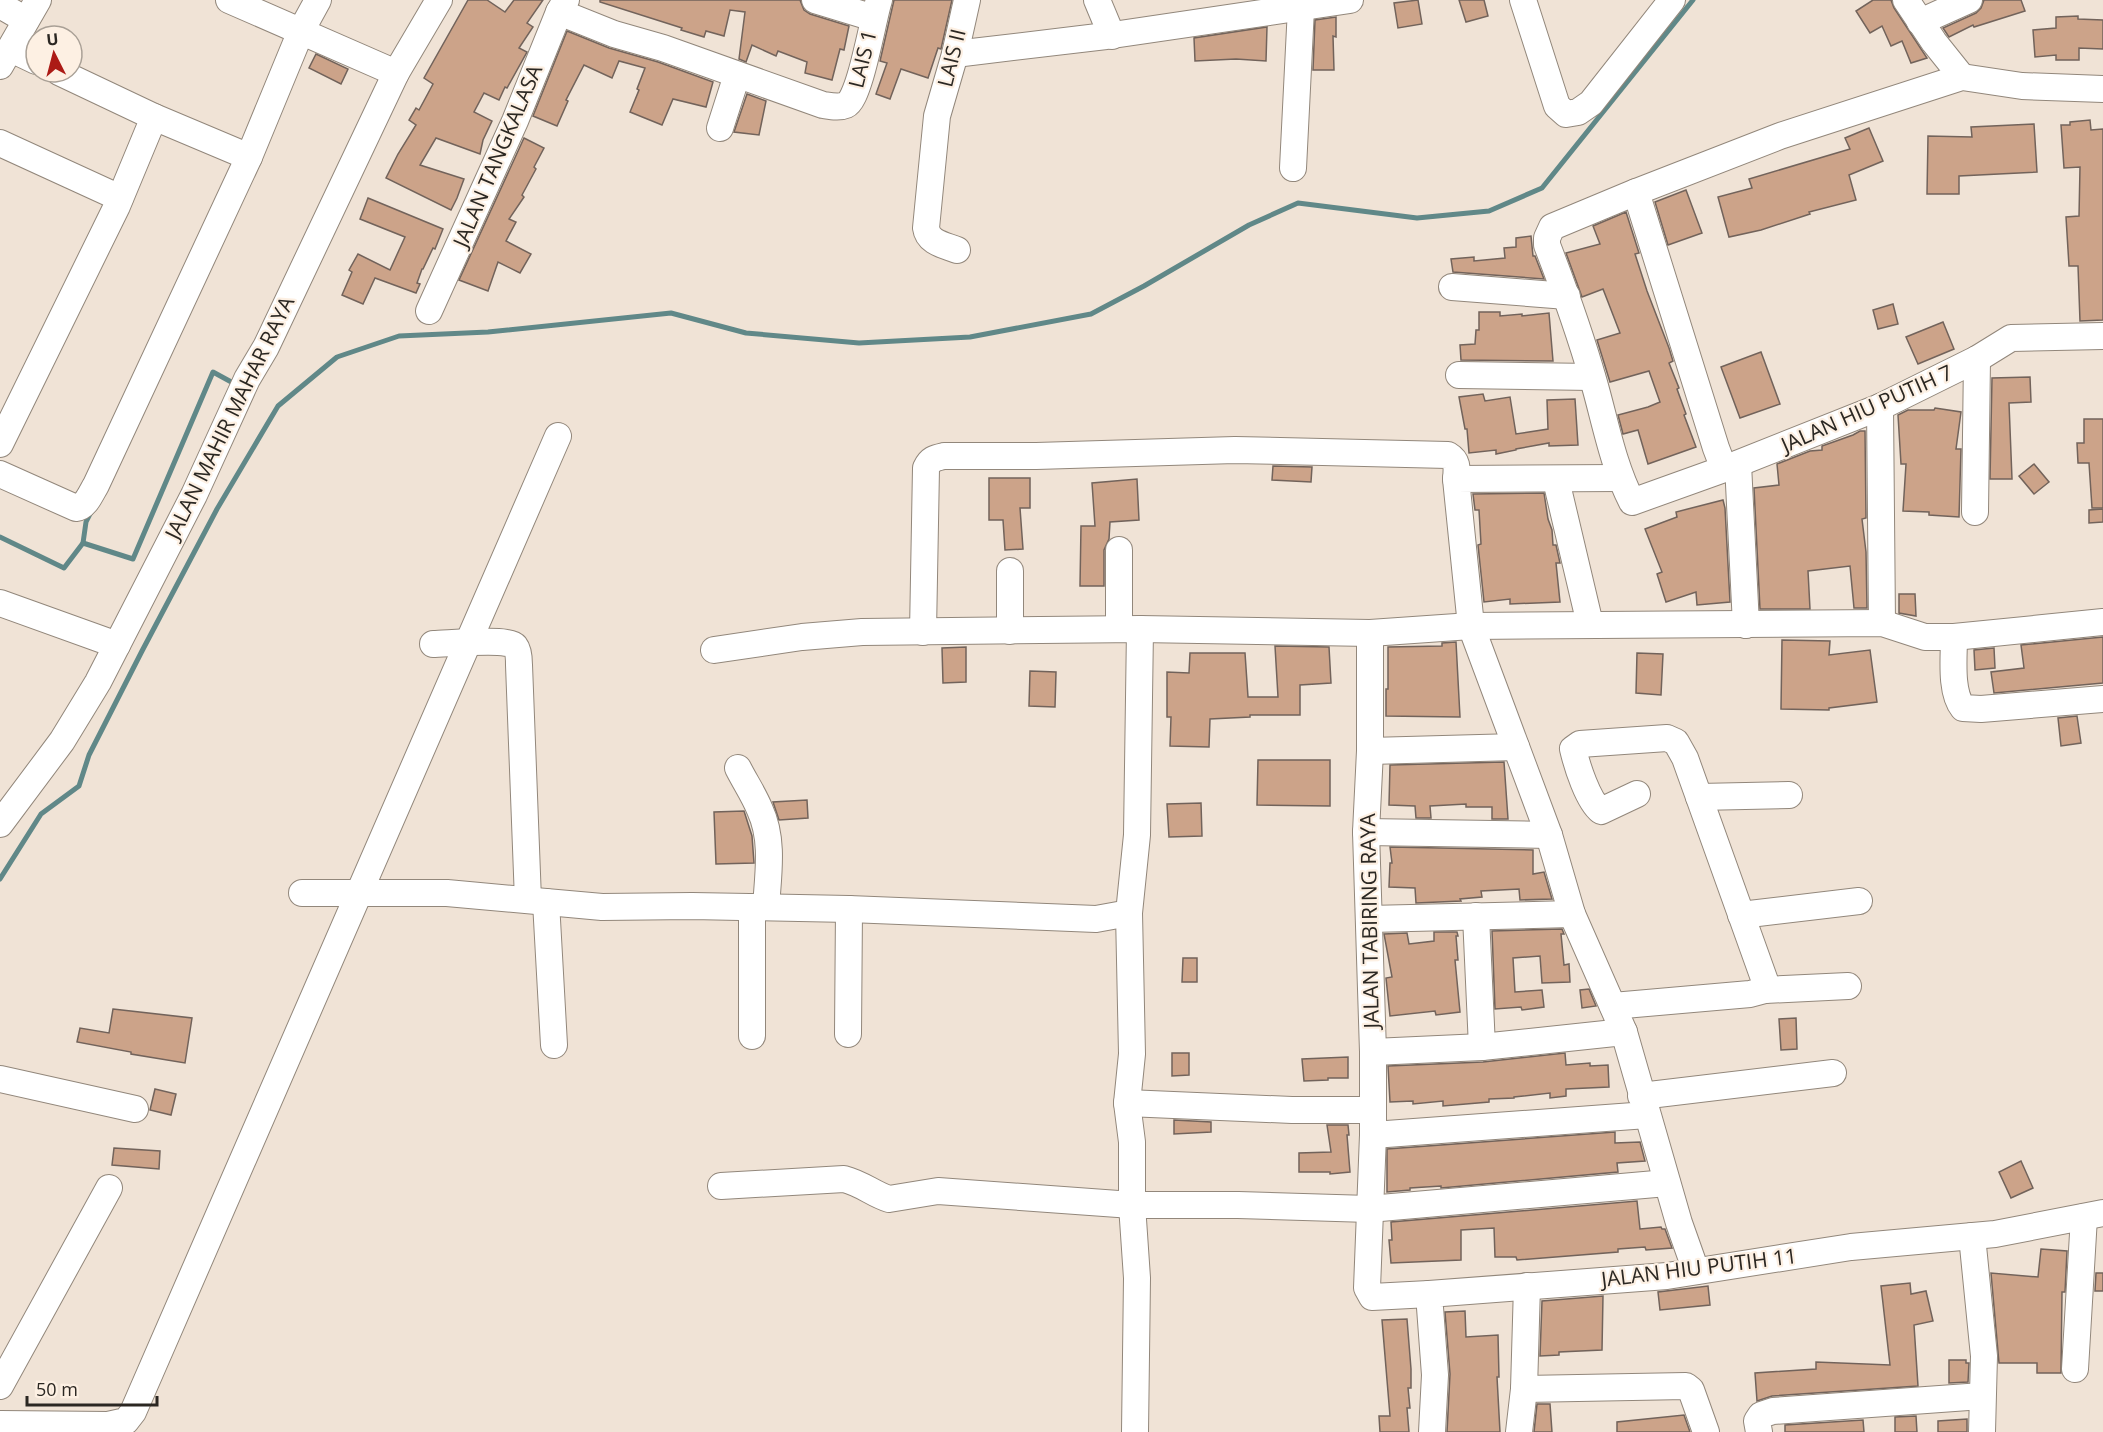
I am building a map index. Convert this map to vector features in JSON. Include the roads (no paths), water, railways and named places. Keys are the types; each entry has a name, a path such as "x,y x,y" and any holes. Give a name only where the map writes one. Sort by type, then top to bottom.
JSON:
{"street":[{"path":"229,0 396,73"},
{"path":"0,474 76,508 85,503 96,485 206,245 249,158 301,32 318,0"},
{"name":"JALAN MAHIR MAHAR RAYA","path":"0,824 62,741 92,692 194,495 247,379 266,347 396,73 439,0"},
{"path":"815,0 876,9"},
{"name":"LAIS II","path":"957,250 930,239 926,228 937,116 967,0"},
{"path":"1097,0 1112,36"},
{"path":"954,54 1112,36 1350,0"},
{"path":"1523,0 1557,106 1566,114 1578,112 1591,103 1672,0"},
{"path":"1906,0 1962,76"},
{"path":"1920,22 1969,0"},
{"path":"0,4 32,10 6,58 24,60"},
{"path":"563,6 614,34 663,48 737,75 720,128"},
{"name":"JALAN TANGKALASA","path":"429,311 563,6"},
{"path":"1293,168 1301,8"},
{"name":"LAIS 1","path":"737,75 823,105 845,106 851,102 859,85 876,9"},
{"path":"1456,479 1620,478 1567,296 1547,245 1547,238 1552,227 1780,136 1962,76 2022,86 2103,89"},
{"path":"84,84 249,158"},
{"path":"0,444 120,198 154,117"},
{"path":"0,143 120,198"},
{"path":"1636,192 1699,393 1731,466 1746,625"},
{"path":"1452,287 1567,296"},
{"name":"JALAN HIU PUTIH 7","path":"1620,478 1632,502 1880,408 1977,359 2012,338 2103,336"},
{"path":"1975,512 1977,359"},
{"path":"1458,375 1592,377"},
{"path":"1880,408 1882,623"},
{"path":"0,1424 108,1425 126,1421 132,1412 558,436"},
{"path":"923,632 926,468 934,458 1235,450 1448,455 1454,459 1457,466 1456,479 1471,626 1549,835 1572,914 1624,1032 1667,1183 1696,1271"},
{"path":"1556,480 1590,624"},
{"path":"1119,550 1130,629 1137,835 1129,913 1132,1054 1127,1103 1132,1142 1132,1205 1137,1278 1135,1432"},
{"path":"1010,571 1010,631"},
{"path":"0,603 117,645"},
{"path":"714,650 812,636 862,632 1130,629 1370,633 1471,626 1882,623 1925,637 1954,637 2103,622"},
{"name":"JALAN TABIRING RAYA","path":"1370,633 1370,751 1366,832 1373,1052 1367,1288 1372,1297 1380,1298 1430,1294"},
{"path":"1954,637 1955,686 1957,701 1963,708 1981,709 2103,699"},
{"path":"433,644 494,642 511,643 517,648 537,901 554,1046"},
{"path":"1637,794 1601,811 1595,806 1577,764 1574,749 1580,744 1667,738 1676,742 1685,758 1742,915 1766,984 1765,990"},
{"path":"1370,751 1516,747"},
{"path":"738,768 761,810 770,852 759,907 752,1036"},
{"path":"1699,797 1789,795"},
{"path":"1366,832 1549,835"},
{"path":"302,893 447,893 602,907 849,909 1096,919 1129,913"},
{"path":"1742,915 1859,902"},
{"path":"848,1034 849,909"},
{"path":"1369,919 1572,914"},
{"path":"1476,916 1482,1047"},
{"path":"1613,1006 1740,995 1765,990 1848,986"},
{"path":"1373,1052 1482,1047 1624,1032"},
{"path":"1127,1103 1292,1110 1372,1122 1644,1106 1833,1073"},
{"path":"0,1079 135,1109"},
{"path":"721,1186 844,1179 859,1183 889,1199 938,1191 1132,1205 1369,1209 1667,1183"},
{"path":"0,1386 109,1188"},
{"path":"2075,1369 2093,1215"},
{"name":"JALAN HIU PUTIH 11","path":"1430,1294 1666,1276 1851,1247 1995,1234 2093,1215"},
{"path":"1972,1236 1984,1356 1982,1432"},
{"path":"1519,1432 1524,1389 1527,1286"},
{"path":"1430,1294 1435,1375 1432,1432"},
{"path":"1524,1389 1686,1386 1691,1390 1706,1432"},
{"path":"1759,1432 1758,1422 1761,1415 1773,1411 1982,1396"}],"waterway":[{"path":"0,879 41,814 79,786 89,755 142,651 217,509 278,406 337,357 399,336 488,332 671,313 746,333 859,343 970,337 1091,314 1249,225 1298,203 1417,218 1489,211 1542,188 1693,0"},
{"path":"0,537 64,568 83,543 133,559 213,372 235,384"},
{"path":"83,543 86,522 91,512"}]}
